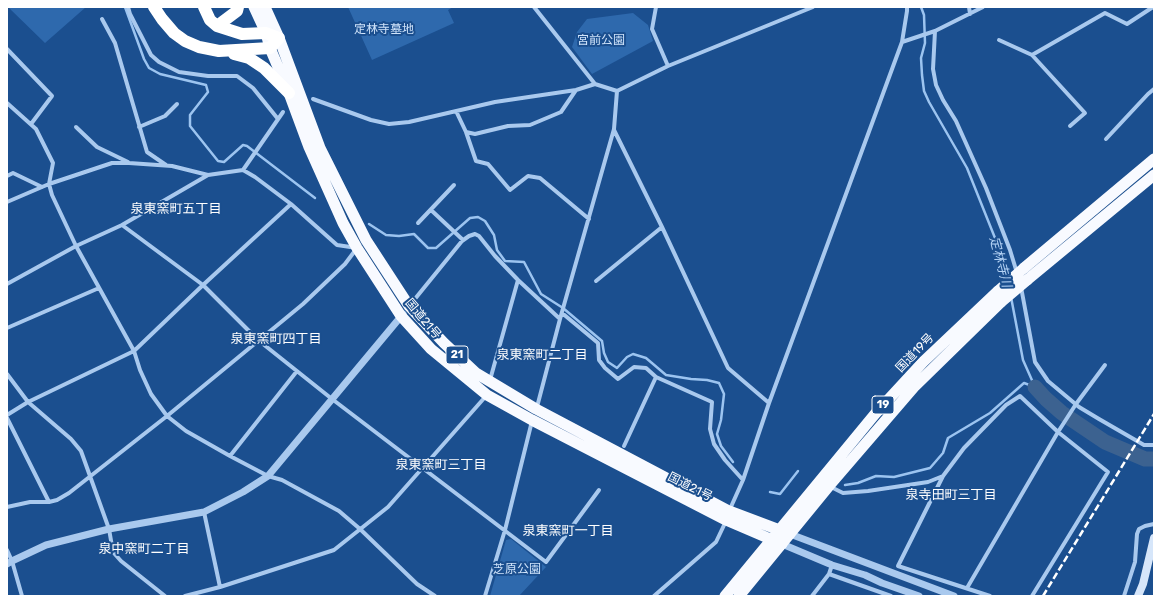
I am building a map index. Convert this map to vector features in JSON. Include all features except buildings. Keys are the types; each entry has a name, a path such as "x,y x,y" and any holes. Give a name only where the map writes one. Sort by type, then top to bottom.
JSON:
{"highway":[{"path":"154,7 174,33 185,41 199,47 249,58 264,68 289,93"},
{"path":"204,7 210,20 217,26 242,34 266,33 279,38 270,48 219,51"},
{"path":"217,26 238,12 238,7"},
{"name":"国道21号","path":"254,7 266,33 270,48 309,147 343,223 401,316 431,349 487,395 532,420 728,516 779,529 790,534"},
{"name":"国道21号","path":"265,7 279,38 320,148 366,240 409,306 444,343 476,373 536,409 728,516 782,544"},
{"name":"国道19号","path":"725,596 875,414 923,362 1024,268 1154,159"},
{"name":"国道19号","path":"739,596 829,486 915,386 1001,302 1154,175"}],"main road":[{"path":"1138,596 1143,584 1154,538"}],"street":[{"path":"128,7 130,14 151,55 159,62 179,72 208,76 237,76 253,88 278,119"},
{"path":"534,7 595,84"},
{"path":"656,7 652,29 668,66"},
{"path":"313,99 371,120 390,124 409,122 495,102 576,90 595,84 617,90 668,66 813,7"},
{"path":"654,596 716,542 728,516 743,480 769,403 902,42 907,7"},
{"path":"969,7 970,14"},
{"path":"902,42 935,31 983,7"},
{"path":"1032,55 1105,13 1127,24 1153,7"},
{"path":"102,19 115,43 147,152 168,166"},
{"path":"935,31 933,70 936,85 956,121 986,188 1010,250 1023,295 1035,362 1048,381 1076,404 1144,445 1154,446"},
{"path":"999,40 1032,55 1084,114 1070,126"},
{"path":"7,49 52,96 31,124"},
{"path":"466,132 475,134 508,126 530,126 561,112 576,90"},
{"path":"485,596 505,530 532,420 614,129 617,90"},
{"path":"1106,139 1148,94 1154,90"},
{"path":"139,127 165,116 177,104"},
{"path":"8,106 36,129 53,164 50,184 52,195 76,246 134,351 140,370 151,394 167,416 186,431 230,456 268,476 282,480 334,508 360,529 416,584 435,596"},
{"path":"456,111 466,132 476,161 488,164 510,190 528,176 540,178 589,219"},
{"path":"243,170 283,112"},
{"path":"76,127 97,147 129,163"},
{"path":"614,129 728,368 769,403"},
{"path":"7,202 50,184 112,163 168,166 208,175 243,170 255,177 291,204 337,245 358,248"},
{"path":"7,176 13,172 42,187"},
{"path":"7,284 76,246 122,225 208,175"},
{"path":"418,223 454,185"},
{"path":"49,502 7,417 28,402 134,351 291,204"},
{"path":"431,210 464,240"},
{"path":"122,225 203,285 258,340 332,399 546,562 599,490"},
{"path":"596,281 662,227"},
{"path":"9,562 46,545 109,530 204,512 243,492 268,476 464,240 469,236 475,234 479,236 495,256 518,280 560,319"},
{"path":"7,507 30,502 49,502 57,500 69,493 167,416 303,304 345,264 358,248"},
{"path":"490,381 518,280"},
{"path":"7,328 99,288"},
{"path":"562,313 598,343 599,360 605,368 618,379 634,368 646,368 656,377 712,402 710,429 714,444 725,460 743,480"},
{"path":"967,588 1058,432 1104,365"},
{"path":"230,456 297,371"},
{"path":"7,374 28,402 71,439 81,451 109,530 113,552 121,561 165,596"},
{"path":"624,446 656,377"},
{"path":"185,596 220,587 334,550 388,507 487,395"},
{"path":"892,573 898,566 943,476 964,448 1006,405 1020,396 1058,432 1108,472 1032,596"},
{"path":"829,486 843,493 868,491 928,482 943,476"},
{"path":"204,512 220,587"},
{"path":"1124,596 1135,562 1137,534 1139,529 1154,524"},
{"path":"790,534 954,596"},
{"path":"782,544 832,565 865,575 882,583 919,596"},
{"path":"7,550 9,562 22,596"},
{"path":"812,596 829,574 832,565"},
{"path":"898,566 990,596"},
{"path":"829,574 880,594 891,596"}],"green space":[{"path":"8,7 86,7 45,43"},
{"name":"定林寺墓地","path":"348,7 453,7 448,10 454,23 372,60"},
{"name":"宮前公園","path":"633,13 648,25 653,41 592,74 572,47 577,32 587,19"},
{"name":"芝原公園","path":"511,539 546,567 519,596 490,596 506,540"}],"waterway":[{"path":"125,7 144,59 149,68 160,74 206,85 208,92 190,115 190,126 218,161 224,162 243,145 247,146 315,198"},
{"name":"定林寺川","path":"921,7 924,15 925,43 921,58 924,91 967,168 1001,253 1007,279"},
{"path":"369,224 386,235 399,236 414,234 428,248 436,248 470,218 478,217 485,221 494,235 497,250 505,261 524,262 541,294 563,308 602,341 604,353 608,362 617,368 627,357 633,354 646,358 666,375 719,383 724,394 721,420 717,434 721,446 733,462"},
{"name":"定林寺川","path":"1011,297 1023,360 1035,387"},
{"path":"845,485 858,483 876,476 894,477 930,468 943,453 948,438 990,413 1024,383 1035,387"},
{"name":"定林寺川","path":"1035,387 1062,413 1105,442 1145,459 1154,459"},
{"path":"770,492 780,494 798,471"}],"railway":[{"path":"1043,596 1154,414"}],"district":[{"name":"泉東窯町五丁目","path":"176,209"},
{"name":"泉東窯町四丁目","path":"276,339"},
{"name":"泉東窯町二丁目","path":"542,355"},
{"name":"泉東窯町三丁目","path":"441,465"},
{"name":"泉寺田町三丁目","path":"951,495"},
{"name":"泉東窯町一丁目","path":"568,531"},
{"name":"泉中窯町二丁目","path":"144,549"}]}
